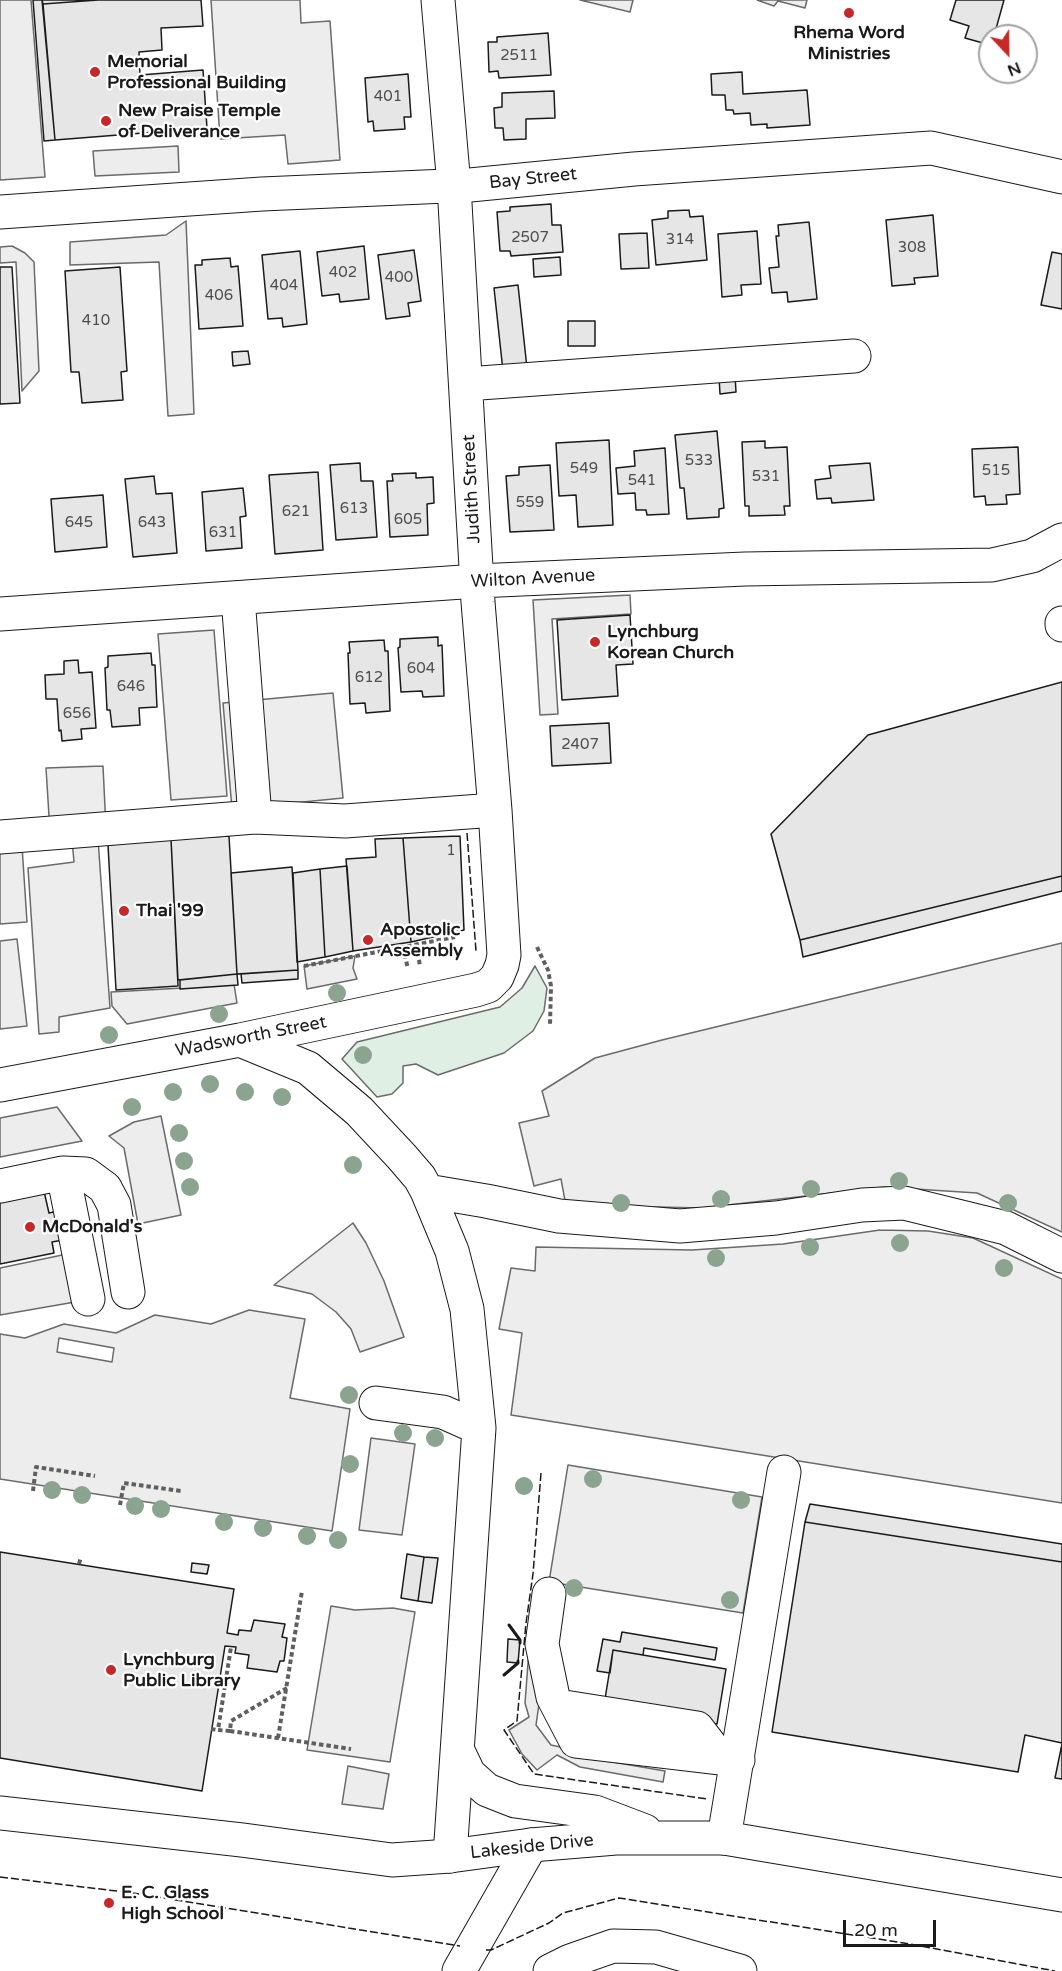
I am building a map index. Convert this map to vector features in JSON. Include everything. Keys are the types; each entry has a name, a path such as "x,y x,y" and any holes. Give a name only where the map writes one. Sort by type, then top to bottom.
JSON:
{"street":[{"name":"Judith Street","path":"438,0 454,186 477,581 504,955 497,977"},
{"name":"Bay Street","path":"0,212 262,194 454,186 634,169 931,148 1062,177"},
{"path":"466,384 854,356"},
{"name":"Wilton Avenue","path":"0,614 477,581 745,569 993,565 1032,556 1062,540"},
{"path":"238,598 255,817"},
{"path":"0,837 255,817 345,821 495,810"},
{"name":"Wadsworth Street","path":"0,1085 240,1040 476,990 488,986 497,977"},
{"path":"240,1040 308,1068 359,1111 420,1178 452,1251 467,1309 479,1428 450,1856"},
{"path":"63,1173 88,1299"},
{"path":"0,1186 63,1173 86,1174 105,1188 114,1204 128,1292"},
{"path":"427,1191 486,1200 559,1216 680,1226 776,1218 862,1205 904,1203 1006,1228 1062,1256"},
{"path":"376,1403 443,1412 479,1428"},
{"path":"724,1838 731,1766 783,1472"},
{"path":"549,1594 542,1644 553,1697 563,1715 636,1717 697,1728 731,1766"},
{"path":"458,1750 469,1774 496,1794 515,1801 595,1812 661,1837"},
{"name":"Lakeside Drive","path":"0,1813 242,1840 392,1860 616,1838 724,1838 1062,1895"},
{"path":"459,1971 531,1845"},
{"path":"550,1971 570,1960 613,1946 656,1947 740,1971"}],"path":[{"path":"304,966 455,937"},
{"path":"534,944 543,956 548,970 550,1025"},
{"path":"417,945 420,967"},
{"path":"404,947 408,969"},
{"path":"33,1491 36,1467 95,1476"},
{"path":"120,1504 124,1483 181,1491"},
{"path":"79,1564 81,1557"},
{"path":"278,1738 302,1591"},
{"path":"218,1730 231,1647"},
{"path":"230,1731 231,1721 287,1688"},
{"path":"211,1729 351,1749"}],"green space":[{"path":"535,966 547,988 544,1011 533,1031 504,1053 438,1075 416,1064 403,1066 403,1083 392,1094 377,1097 342,1059 357,1042 500,1007 522,988"}],"shaded area":[{"path":"0,0 31,0 45,177 0,180"},
{"path":"211,0 300,0 301,23 330,21 340,160 288,164 285,135 220,139"},
{"path":"580,0 633,0 630,12"},
{"path":"757,0 807,0 805,8 778,1 774,6"},
{"path":"178,146 179,172 95,176 93,151"},
{"path":"186,221 194,414 168,416 159,262 70,265 70,242 166,235"},
{"path":"12,246 25,253 34,262 39,371 22,391 16,262 0,263 0,247"},
{"path":"630,595 631,614 552,619 558,714 540,715 533,600"},
{"path":"214,630 227,796 171,800 158,634"},
{"path":"333,693 343,798 232,809 223,703"},
{"path":"103,766 106,828 50,832 46,768"},
{"path":"98,839 110,1008 59,1017 59,1032 39,1034 28,868 74,862 72,840"},
{"path":"22,846 27,922 0,924 0,849"},
{"path":"17,939 27,1026 0,1029 0,941"},
{"path":"1062,943 1062,1232 977,1193 884,1187 702,1208 658,1207 610,1210 566,1206 561,1179 534,1186 519,1123 549,1116 542,1091 595,1058"},
{"path":"355,956 353,968 357,979 307,989 304,966"},
{"path":"233,978 237,1003 127,1024 112,1006 111,992 182,988"},
{"path":"57,1107 82,1141 0,1157 0,1118"},
{"path":"161,1116 181,1215 138,1224 124,1148 109,1136 134,1122"},
{"path":"353,1223 366,1243 384,1281 404,1337 360,1352 351,1329 336,1312 312,1294 274,1285"},
{"path":"880,1230 928,1231 973,1238 1062,1279 1062,1503 511,1415 522,1333 499,1329 511,1268 535,1271 536,1247 692,1250 783,1244"},
{"path":"67,1254 75,1302 0,1315 0,1268"},
{"path":"249,1310 305,1319 290,1398 350,1409 332,1531 0,1479 0,1334 25,1338 64,1324 116,1333 155,1315 211,1324","holes":["59,1338 114,1348 112,1362 57,1352"]},
{"path":"371,1438 415,1444 402,1535 359,1530"},
{"path":"568,1465 762,1497 743,1613 549,1582"},
{"path":"331,1606 355,1610 393,1608 415,1612 390,1762 307,1750"},
{"path":"531,1623 539,1704 536,1725 551,1745 570,1749 595,1759 665,1771 663,1782 580,1767 557,1755 537,1770 522,1754 509,1730 529,1717 525,1703"},
{"path":"348,1766 389,1774 383,1809 342,1804"}],"building":[{"path":"33,0 42,0 55,140 44,141"},
{"path":"42,0 98,0 43,4"},
{"name":"Memorial Professional Building","path":"98,0 201,0 203,26 161,28 162,50 139,52 140,75 203,70 207,128 55,140 43,4"},
{"path":"956,0 1004,0 997,24 978,24 978,42 965,38 969,26 950,20"},
{"path":"548,33 551,75 499,78 498,71 489,72 488,42 497,42 497,37"},
{"path":"742,72 743,94 807,90 810,125 767,128 767,124 751,125 750,113 734,114 733,110 726,110 725,95 712,95 711,74"},
{"path":"408,74 411,117 404,117 405,129 374,131 373,121 368,122 365,78"},
{"path":"554,91 555,118 526,119 526,139 504,140 503,128 495,128 494,108 502,107 502,93"},
{"path":"551,204 552,225 561,225 563,252 511,256 510,251 500,251 497,212 510,211 510,207"},
{"path":"689,210 690,217 703,216 707,260 656,265 652,220 668,218 668,211"},
{"path":"933,215 938,276 914,278 915,284 892,286 886,220"},
{"path":"809,222 817,299 788,302 787,292 772,293 769,268 779,267 776,236 779,236 778,225"},
{"path":"757,231 761,284 741,285 742,295 722,297 718,234"},
{"path":"647,233 649,268 621,269 619,234"},
{"path":"364,246 369,299 340,302 339,294 322,296 317,252"},
{"path":"414,250 421,301 408,303 410,316 386,319 378,255"},
{"path":"300,251 307,324 283,327 282,318 268,319 262,255"},
{"path":"1052,252 1062,254 1062,309 1041,305"},
{"path":"560,257 561,275 534,277 533,259"},
{"path":"230,258 231,267 238,266 243,326 199,329 195,265 202,265 202,260"},
{"path":"0,267 12,267 20,403 0,404"},
{"path":"120,267 127,371 121,372 123,400 82,403 79,372 71,372 65,271"},
{"path":"518,285 527,368 503,371 494,288"},
{"path":"568,321 595,321 595,346 568,346"},
{"path":"248,351 250,364 233,366 232,352"},
{"path":"735,375 736,392 720,394 719,377"},
{"path":"717,431 724,508 719,509 719,517 687,519 684,488 680,488 675,435"},
{"path":"609,440 613,525 578,527 576,495 559,496 556,443"},
{"path":"765,441 765,448 787,447 790,506 784,506 785,515 749,516 749,506 745,506 742,442"},
{"path":"1018,447 1020,494 1006,495 1007,504 986,505 985,496 974,497 972,449"},
{"path":"665,448 669,514 647,515 646,510 636,510 635,493 618,494 616,468 635,466 634,451"},
{"path":"360,463 361,481 373,481 377,537 336,540 330,465"},
{"path":"870,463 874,500 832,503 831,498 817,499 815,480 831,478 829,466"},
{"path":"550,465 554,530 510,532 506,476 519,475 519,467"},
{"path":"318,472 323,550 275,554 269,475"},
{"path":"416,473 416,478 433,477 434,503 427,504 428,535 390,537 387,481 393,481 392,474"},
{"path":"154,476 156,494 172,493 177,553 133,557 125,479"},
{"path":"243,488 246,516 240,517 242,548 206,551 202,492"},
{"path":"103,495 107,547 55,552 51,499"},
{"name":"Lynchburg Korean Church","path":"630,615 633,664 616,665 618,696 562,700 557,620"},
{"path":"438,637 438,646 442,645 444,696 423,697 422,691 401,692 398,648 400,639"},
{"path":"384,640 385,651 388,651 390,711 366,713 365,703 350,704 349,642"},
{"path":"151,653 152,665 155,665 157,707 139,708 140,725 112,727 110,710 107,710 105,668 108,667 108,656"},
{"path":"78,660 79,673 92,672 96,728 81,729 82,739 62,741 57,699 46,699 45,675 64,674 64,661"},
{"path":"1062,682 1062,876 800,940 771,834 868,735"},
{"path":"609,723 611,763 552,766 550,726"},
{"path":"229,836 237,974 178,980 171,839"},
{"path":"460,836 464,930 411,942 403,838"},
{"path":"403,838 411,942 353,951 346,859 376,857 375,839"},
{"path":"171,839 178,986 116,990 108,845"},
{"path":"347,866 353,951 325,957 320,869"},
{"path":"292,867 298,970 237,974 231,873"},
{"path":"320,869 325,957 297,962 293,873"},
{"path":"1062,876 1062,891 803,957 800,940"},
{"path":"298,970 298,979 242,983 241,974"},
{"path":"237,974 238,985 180,989 180,980"},
{"name":"McDonald's","path":"43,1187 49,1213 58,1211 63,1240 52,1242 54,1253 0,1264 0,1195"},
{"path":"810,1504 1062,1544 1062,1562 805,1522"},
{"path":"805,1522 1062,1562 1062,1743 1025,1735 1018,1772 772,1732"},
{"name":"Lynchburg Public Library","path":"0,1552 234,1589 227,1633 238,1635 239,1630 251,1631 254,1620 285,1624 282,1637 287,1638 284,1661 280,1661 277,1672 247,1668 249,1655 235,1653 236,1647 225,1646 202,1791 0,1758"},
{"path":"407,1554 424,1557 418,1601 401,1598"},
{"path":"424,1557 438,1558 432,1603 418,1601"},
{"path":"192,1563 209,1565 207,1574 191,1572"},
{"path":"622,1632 717,1648 715,1660 644,1648 643,1655 613,1650 610,1673 597,1671 603,1639 620,1642"},
{"path":"508,1639 520,1640 518,1663 507,1662"},
{"path":"613,1650 726,1669 717,1724 604,1705"},
{"path":"1062,1744 1062,1779 1055,1778"}],"fence":[{"path":"467,833 476,951"},
{"path":"541,1473 517,1721 504,1730 534,1774 707,1799"},
{"path":"0,1877 133,1893 460,1946"},
{"path":"486,1950 491,1950 549,1923 563,1913 619,1898 910,1944 1055,1971"}],"wall":[{"path":"509,1625 520,1643"},
{"path":"504,1675 518,1661"}],"place":[{"name":"Rhema Word Ministries","path":"849,13"},
{"name":"Memorial Professional Building","path":"95,72"},
{"name":"New Praise Temple of Deliverance","path":"106,121"},
{"name":"Lynchburg Korean Church","path":"595,642"},
{"name":"Thai '99","path":"124,911"},
{"name":"Apostolic Assembly","path":"368,940"},
{"name":"McDonald's","path":"30,1227"},
{"name":"Lynchburg Public Library","path":"111,1670"},
{"name":"E. C. Glass High School","path":"109,1903"}]}
